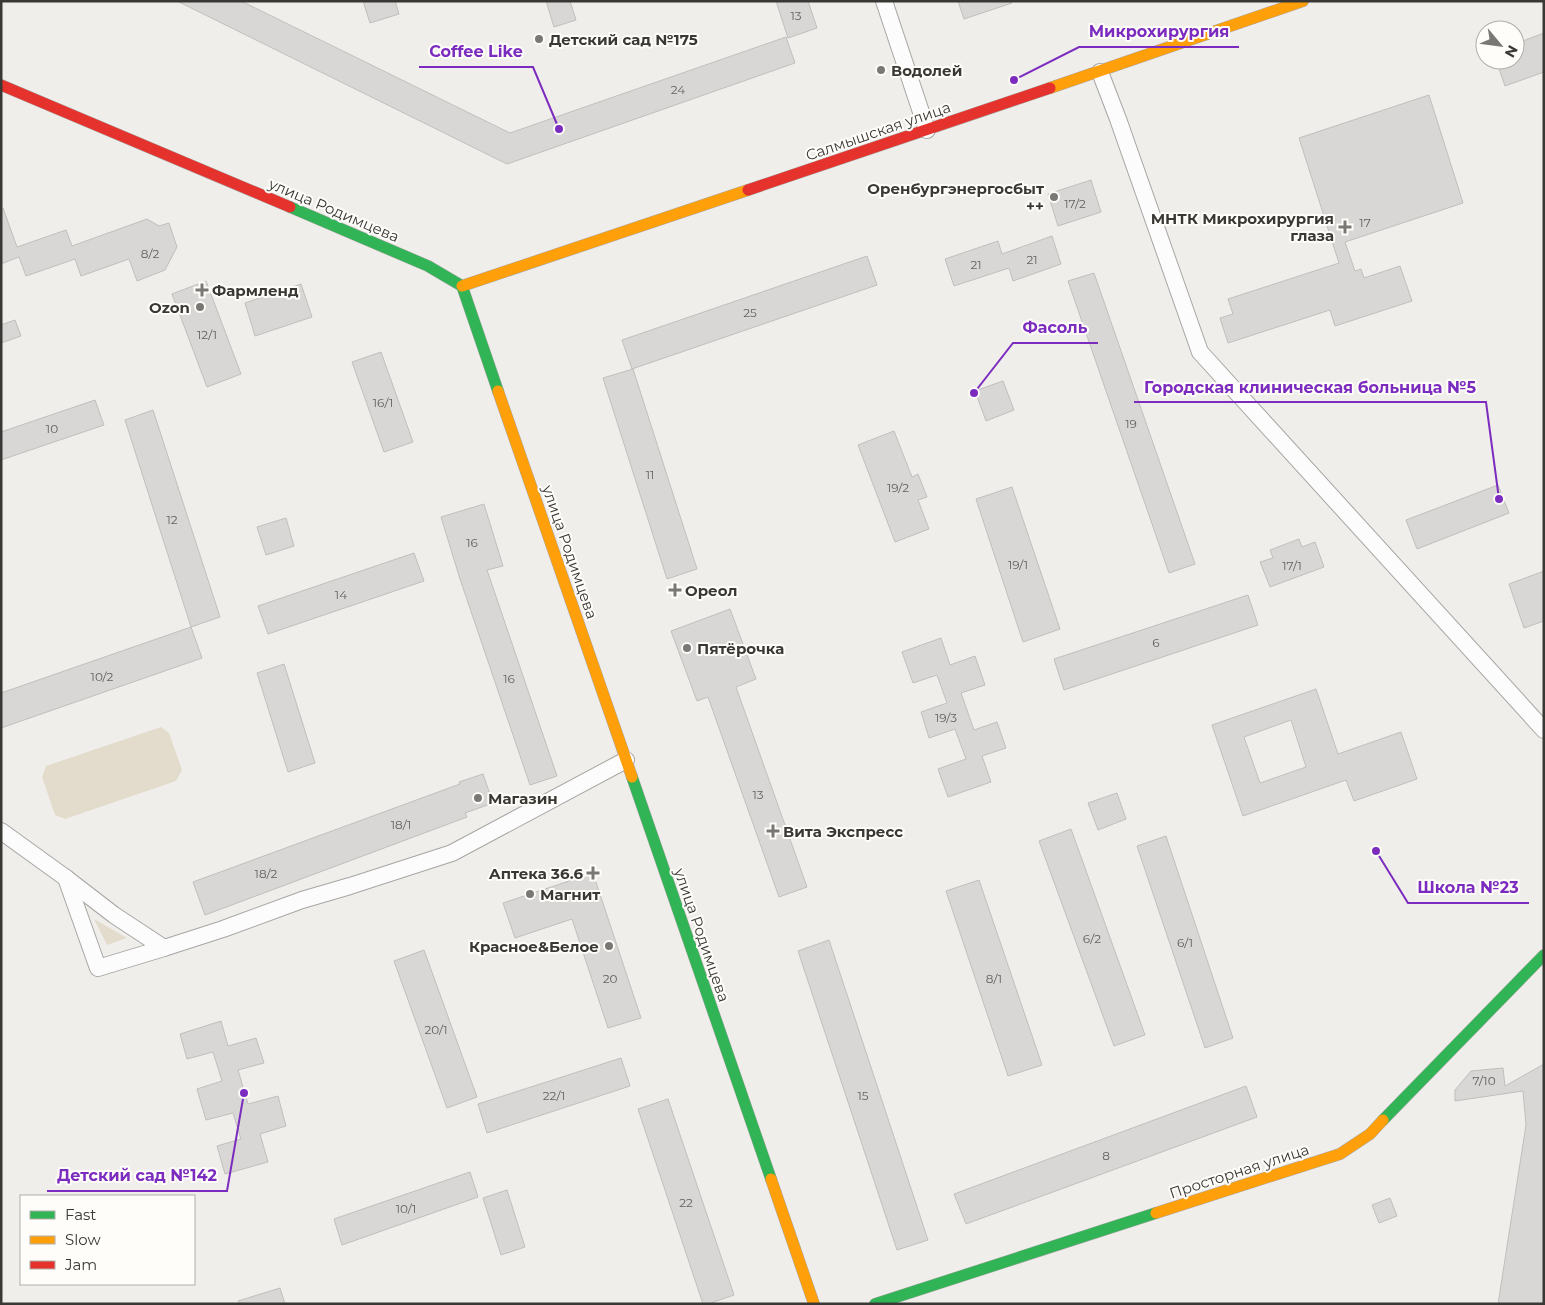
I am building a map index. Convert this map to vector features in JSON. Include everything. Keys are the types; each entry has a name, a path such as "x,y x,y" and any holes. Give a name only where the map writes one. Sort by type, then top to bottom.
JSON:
{"street":[{"path":"884,1 927,130"},
{"name":"Салмышская улица","path":"462,286 1100,72 1303,1"},
{"path":"1100,72 1200,352 1544,730"},
{"name":"улица Родимцева","path":"1,85 428,266 462,286 814,1304"},
{"path":"66,878 98,968 223,929 302,900 452,853 626,760"},
{"path":"1,831 114,915 164,948"},
{"name":"Просторная улица","path":"875,1304 1340,1154 1370,1134 1544,955"}],"shaded area":[{"path":"161,727 169,733 182,770 176,781 65,819 55,815 42,777 46,766"},
{"path":"94,919 127,938 107,945"}],"building":[{"path":"177,1 241,1 510,133 786,37 795,63 507,164"},
{"path":"363,1 395,1 399,14 370,23"},
{"path":"546,1 570,1 576,20 554,27"},
{"path":"776,1 808,1 817,28 788,38"},
{"path":"958,1 1011,1 1012,3 964,19"},
{"path":"1544,33 1544,72 1505,86 1499,70 1525,70 1525,40"},
{"path":"1429,95 1463,203 1345,242 1355,271 1361,269 1364,278 1400,266 1412,301 1335,326 1330,310 1228,343 1220,318 1233,314 1228,299 1339,263 1299,138"},
{"path":"1091,180 1101,212 1058,226 1048,194"},
{"path":"1,208 3,208 17,247 66,230 72,246 147,219 159,226 169,223 177,247 165,270 137,281 129,259 81,276 75,259 26,276 19,257 1,264"},
{"path":"1052,236 1061,264 1013,281 1009,268 954,286 945,259 998,241 1002,254"},
{"path":"867,256 877,285 632,369 622,340"},
{"path":"1094,273 1195,564 1169,573 1068,281"},
{"path":"206,281 241,374 207,387 172,294"},
{"path":"301,284 312,317 255,336 245,303"},
{"path":"15,320 21,336 1,343 1,325"},
{"path":"381,352 413,442 384,452 352,362"},
{"path":"633,369 697,569 667,579 603,378"},
{"path":"1003,381 1014,410 986,421 975,391"},
{"path":"95,400 104,425 1,460 1,432"},
{"path":"153,410 220,617 191,627 125,420"},
{"path":"894,431 912,477 918,474 927,497 918,500 929,529 895,542 858,445"},
{"path":"1498,485 1509,513 1417,549 1406,520"},
{"path":"1012,487 1060,629 1023,642 976,499"},
{"path":"484,504 503,566 487,570 557,776 530,785 460,579 441,517"},
{"path":"286,518 294,546 266,555 257,527"},
{"path":"1299,539 1302,547 1315,542 1324,567 1270,587 1260,562 1273,558 1270,550"},
{"path":"414,553 424,581 268,634 258,606"},
{"path":"1544,571 1544,621 1524,628 1509,584"},
{"path":"1248,595 1258,625 1064,690 1054,659"},
{"path":"730,609 756,679 736,687 807,887 779,897 708,697 697,701 671,631"},
{"path":"191,627 202,658 1,728 1,693"},
{"path":"941,638 950,665 975,656 985,685 961,693 974,730 997,722 1006,748 982,756 991,782 948,797 938,769 966,759 955,729 929,738 921,712 947,703 937,675 913,683 902,652"},
{"path":"284,664 315,763 288,772 257,673"},
{"path":"1316,689 1338,754 1401,732 1417,779 1354,801 1346,780 1243,816 1212,725","holes":["1291,720 1306,767 1260,783 1244,737"]},
{"path":"483,774 493,803 465,813 467,817 205,915 193,882"},
{"path":"1117,793 1126,819 1098,830 1088,803"},
{"path":"1071,829 1145,1035 1114,1046 1039,841"},
{"path":"1166,836 1233,1038 1205,1048 1137,846"},
{"path":"593,873 641,1018 608,1028 572,919 515,938 503,903"},
{"path":"979,880 1042,1065 1008,1076 946,891"},
{"path":"829,940 928,1240 897,1250 798,951"},
{"path":"424,950 477,1097 447,1108 394,961"},
{"path":"221,1021 228,1046 256,1038 264,1063 238,1070 248,1104 278,1096 286,1126 260,1134 268,1162 225,1174 217,1146 241,1139 233,1113 206,1120 197,1089 222,1081 213,1052 187,1059 180,1034"},
{"path":"621,1058 630,1086 487,1133 478,1104"},
{"path":"1544,1064 1544,1304 1498,1304 1526,1125 1523,1091 1455,1101 1455,1090 1471,1071 1503,1068 1505,1086"},
{"path":"1246,1086 1257,1117 966,1224 954,1194"},
{"path":"668,1099 734,1295 708,1304 703,1304 638,1109"},
{"path":"470,1172 478,1197 342,1245 334,1219"},
{"path":"507,1190 525,1247 501,1255 483,1198"},
{"path":"1390,1198 1397,1216 1379,1223 1372,1205"},
{"path":"280,1288 285,1304 239,1304 238,1301"}],"traffic: fast":[{"path":"290,207 428,266 462,286 498,391"},
{"path":"632,777 771,1179"},
{"path":"1383,1120 1544,955"},
{"path":"875,1304 1156,1213"}],"traffic: slow":[{"path":"1050,88 1303,1"},
{"path":"462,286 748,190"},
{"path":"498,391 632,777"},
{"path":"1156,1213 1340,1154 1370,1134 1383,1120"},
{"path":"771,1179 814,1304"}],"traffic: jam":[{"path":"1,85 290,207"},
{"path":"748,190 1050,88"}],"place":[{"name":"Детский сад №175","path":"539,39"},
{"name":"Водолей","path":"881,70"},
{"name":"Микрохирургия","path":"1014,80"},
{"name":"Coffee Like","path":"559,129"},
{"name":"Оренбургэнергосбыт ++","path":"1054,197"},
{"name":"МНТК Микрохирургия глаза","path":"1345,227"},
{"name":"Фармленд","path":"202,290"},
{"name":"Ozon","path":"200,307"},
{"name":"Фасоль","path":"974,393"},
{"name":"Городская клиническая больница №5","path":"1499,499"},
{"name":"Ореол","path":"675,590"},
{"name":"Пятёрочка","path":"687,648"},
{"name":"Магазин","path":"478,798"},
{"name":"Вита Экспресс","path":"773,831"},
{"name":"Школа №23","path":"1376,851"},
{"name":"Аптека 36.6","path":"593,873"},
{"name":"Магнит","path":"530,894"},
{"name":"Красное&Белое","path":"609,946"},
{"name":"Детский сад №142","path":"244,1093"}]}
